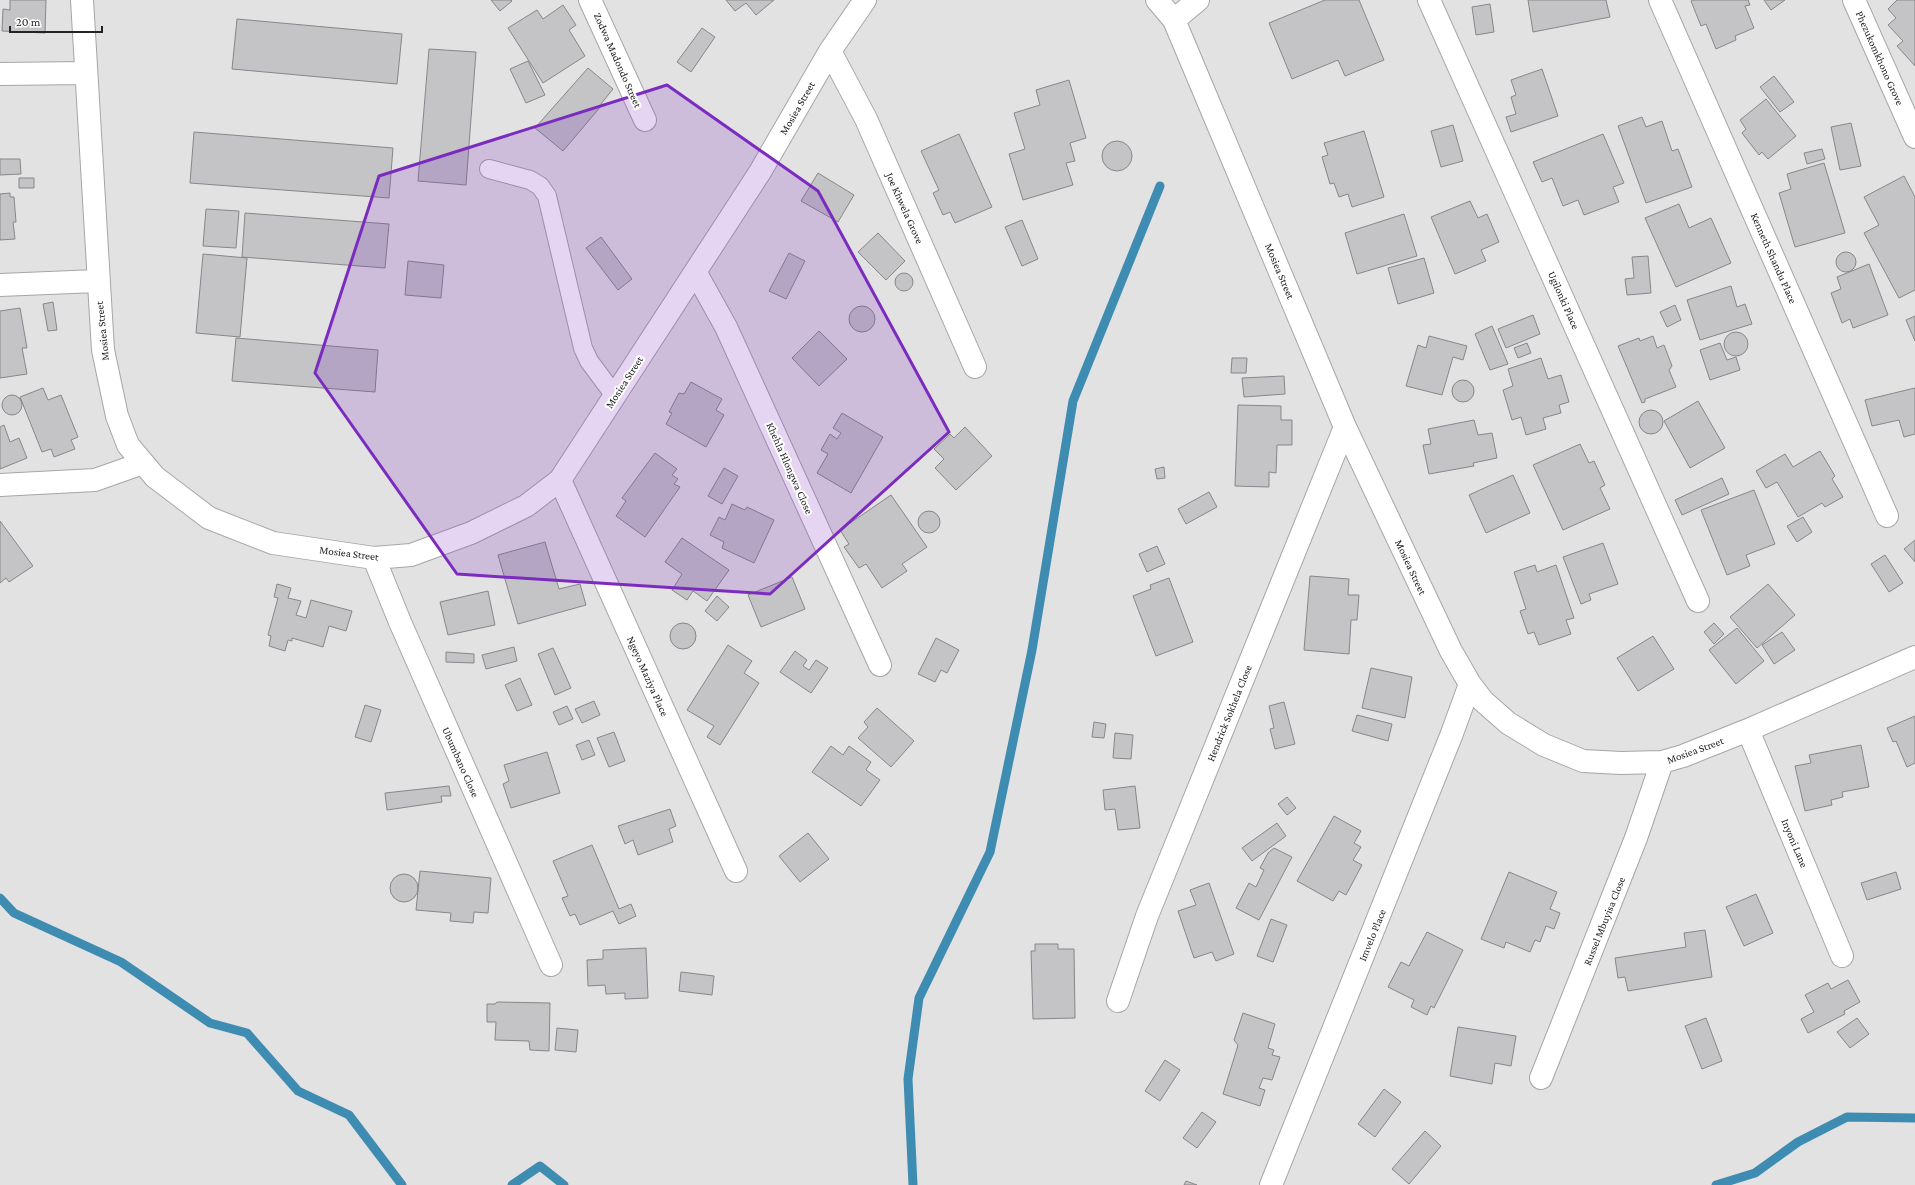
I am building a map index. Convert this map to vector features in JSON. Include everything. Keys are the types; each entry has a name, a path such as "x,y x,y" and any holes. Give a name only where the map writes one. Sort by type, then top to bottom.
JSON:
{"street":[{"name":"Mosiea Street","path":"82,0 97,281 103,350 117,416 128,445 155,477 209,518 273,543 374,558 411,555 471,533 526,506 560,480 696,273 760,172 830,51 863,1"},
{"name":"Zodwa Madondo Street","path":"590,0 645,120"},
{"name":"Mosiea Street","path":"1157,0 1174,20 1345,427 1451,651 1470,684 1483,701 1508,723 1544,744 1583,761 1621,763 1662,762 1683,756 1748,730 1915,657"},
{"path":"1174,20 1198,0"},
{"name":"Ugilonki Place","path":"1429,0 1698,601"},
{"name":"Kenneth Shandu Place","path":"1660,0 1887,516"},
{"name":"Phezukomkhono Grove","path":"1854,0 1915,137"},
{"name":"Joe Khwela Grove","path":"830,51 866,119 974,367"},
{"path":"0,74 85,73"},
{"name":"Khehla Hlongwa Close","path":"696,273 726,327 880,665"},
{"path":"0,285 97,281"},
{"name":"Hendrick Sokhela Close","path":"1118,1001 1148,916 1345,427"},
{"path":"0,485 95,480 143,463"},
{"name":"Ngeyo Maziya Place","path":"560,480 736,871"},
{"name":"Ubumbano Close","path":"374,558 400,622 551,965"},
{"name":"Imvelo Place","path":"1271,1185 1445,751 1470,684"},
{"name":"Inyoni Lane","path":"1748,730 1842,956"},
{"name":"Russel Mbuyisa Close","path":"1542,1078 1636,838 1662,762"}],"lane":[{"path":"489,169 530,180 540,186 547,196 583,348 590,361 615,396"}],"highlighted area":[{"path":"667,85 818,191 949,432 770,594 457,574 315,373 379,176"}],"building":[{"path":"10,0 46,0 45,33 2,31 3,9 10,10"},
{"path":"491,0 511,0 512,1 500,11"},
{"path":"726,0 774,0 756,15 746,3 735,11"},
{"path":"1325,0 1359,0 1384,60 1345,76 1338,60 1292,79 1269,23"},
{"path":"1528,0 1606,0 1610,17 1533,32"},
{"path":"1748,0 1750,5 1745,6 1754,28 1735,36 1736,40 1716,49 1706,24 1701,26 1691,1"},
{"path":"1764,0 1785,0 1771,10"},
{"path":"1897,0 1915,0 1915,66 1897,46 1903,41 1888,25 1896,18 1888,9"},
{"path":"1490,4 1494,32 1476,35 1472,7"},
{"path":"563,5 576,25 569,30 585,56 543,83 508,28 537,10 543,19"},
{"path":"237,19 402,34 397,84 232,69"},
{"path":"702,28 715,37 691,72 677,62"},
{"path":"429,49 476,52 466,185 418,181"},
{"path":"528,61 545,95 526,103 510,69"},
{"path":"588,68 613,89 601,104 602,105 563,151 535,128"},
{"path":"1542,69 1558,116 1511,132 1506,117 1516,114 1511,97 1516,95 1511,80"},
{"path":"1774,76 1794,102 1780,112 1760,87"},
{"path":"1069,80 1086,138 1070,143 1075,161 1066,163 1073,185 1023,200 1009,154 1025,149 1014,113 1040,105 1036,90"},
{"path":"1766,99 1796,136 1768,159 1762,152 1759,155 1742,133 1746,129 1740,120"},
{"path":"1642,117 1646,127 1662,121 1672,151 1678,149 1692,187 1646,203 1618,126"},
{"path":"1851,123 1861,166 1840,170 1831,127"},
{"path":"1453,125 1463,161 1441,167 1431,131"},
{"path":"1364,131 1384,197 1352,207 1348,194 1339,197 1334,183 1330,184 1322,157 1328,155 1324,143"},
{"path":"194,132 393,148 389,198 190,183"},
{"path":"959,134 992,207 955,223 950,212 943,215 933,193 939,190 921,151"},
{"path":"1603,134 1624,183 1613,187 1619,202 1584,215 1578,200 1563,206 1552,178 1542,182 1533,162"},
{"path":"1117,141 1127,146 1132,156 1127,166 1117,171 1107,166 1102,156 1107,146"},
{"path":"1822,149 1825,159 1807,164 1804,153"},
{"path":"0,159 20,159 21,174 0,175"},
{"path":"1824,163 1845,233 1795,247 1779,193 1791,189 1787,174"},
{"path":"818,173 854,195 838,222 801,201"},
{"path":"1904,176 1915,197 1915,290 1899,298 1864,233 1879,225 1864,197"},
{"path":"19,178 34,178 34,188 19,188"},
{"path":"10,193 10,197 14,197 16,222 13,222 15,239 0,240 0,194"},
{"path":"1470,201 1478,218 1487,214 1499,242 1481,250 1486,261 1455,274 1431,217"},
{"path":"1679,204 1689,228 1711,218 1731,263 1676,287 1645,218"},
{"path":"206,209 239,211 236,248 203,246"},
{"path":"245,213 389,224 385,268 242,257"},
{"path":"1404,214 1417,256 1357,274 1345,233"},
{"path":"1022,220 1038,259 1022,266 1005,227"},
{"path":"878,233 905,261 886,280 858,252"},
{"path":"601,237 632,279 618,290 586,248"},
{"path":"1846,252 1853,255 1856,262 1853,269 1846,272 1839,269 1836,262 1839,255"},
{"path":"789,253 805,261 786,299 769,291"},
{"path":"203,254 247,258 240,337 196,333"},
{"path":"1648,256 1651,293 1627,295 1625,279 1634,278 1632,257"},
{"path":"1424,258 1434,293 1398,304 1388,268"},
{"path":"408,261 444,265 441,298 405,295"},
{"path":"1869,264 1888,315 1853,328 1850,319 1842,323 1831,293 1841,289 1837,277"},
{"path":"904,273 910,276 913,282 910,288 904,291 898,288 895,282 898,276"},
{"path":"1731,286 1737,307 1745,304 1752,324 1700,340 1687,300"},
{"path":"53,302 57,330 48,331 43,304"},
{"path":"1675,305 1681,320 1667,327 1660,312"},
{"path":"862,306 871,310 875,319 871,328 862,332 853,328 849,319 853,310"},
{"path":"20,308 27,348 22,348 27,374 0,378 0,311"},
{"path":"1533,315 1540,334 1506,348 1498,329"},
{"path":"1915,316 1915,341 1906,320"},
{"path":"1492,326 1508,364 1490,370 1475,334"},
{"path":"819,331 847,359 819,386 792,358"},
{"path":"1736,332 1745,335 1748,344 1745,353 1736,356 1727,353 1724,344 1727,335"},
{"path":"1429,336 1467,346 1463,360 1453,357 1442,395 1406,386 1418,345 1426,348"},
{"path":"1653,336 1657,348 1664,345 1672,366 1669,370 1676,387 1645,399 1645,402 1642,403 1618,346 1639,338 1640,341"},
{"path":"236,338 378,350 375,392 232,381"},
{"path":"1527,343 1531,353 1518,358 1514,348"},
{"path":"1720,343 1727,360 1736,357 1740,370 1710,380 1700,350"},
{"path":"1232,358 1247,358 1246,373 1231,373"},
{"path":"1541,358 1548,379 1561,375 1569,402 1559,405 1561,413 1543,418 1546,429 1526,435 1521,417 1512,420 1503,390 1513,386 1508,369"},
{"path":"1284,376 1285,394 1244,397 1242,378"},
{"path":"1463,380 1471,383 1474,391 1471,399 1463,402 1455,399 1452,391 1455,383"},
{"path":"691,382 722,399 716,410 724,415 706,447 666,424 672,413 669,412 679,393 684,394"},
{"path":"43,388 48,400 61,395 78,437 71,440 75,449 54,457 51,449 42,452 20,397"},
{"path":"1915,388 1915,434 1904,437 1899,420 1872,426 1865,400"},
{"path":"12,395 19,398 22,405 19,412 12,415 5,412 2,405 5,398"},
{"path":"1698,401 1725,448 1690,468 1664,421"},
{"path":"1238,405 1281,406 1281,420 1292,420 1292,445 1277,445 1276,473 1269,472 1269,487 1235,486"},
{"path":"1651,410 1659,414 1663,422 1659,430 1651,434 1643,430 1639,422 1643,414"},
{"path":"842,413 883,437 851,493 817,473 828,454 821,450 830,434 837,439 841,433 833,428"},
{"path":"1474,420 1478,435 1492,433 1497,458 1473,463 1474,466 1429,474 1423,445 1431,444 1428,429"},
{"path":"4,425 10,442 19,438 27,458 0,469 0,427"},
{"path":"965,427 992,456 956,490 935,468 944,459 934,449 950,434 954,438"},
{"path":"1580,444 1589,463 1594,461 1605,485 1600,488 1610,509 1563,530 1533,465"},
{"path":"1820,451 1835,476 1832,479 1843,497 1825,507 1822,503 1798,517 1777,482 1766,488 1756,471 1785,454 1793,467"},
{"path":"655,453 677,469 672,475 678,479 674,484 680,487 645,537 616,516 626,501 622,498"},
{"path":"1164,467 1165,478 1157,479 1155,469"},
{"path":"724,468 738,476 722,504 708,496"},
{"path":"1513,475 1530,513 1486,533 1469,495"},
{"path":"1722,478 1729,494 1682,515 1675,500"},
{"path":"1754,490 1775,544 1746,555 1750,566 1727,575 1701,510"},
{"path":"1209,492 1217,507 1186,524 1178,509"},
{"path":"891,495 927,547 902,564 907,571 882,588 866,564 859,568 844,547 849,544 840,530"},
{"path":"732,504 745,510 747,507 774,520 754,563 722,548 724,542 710,535 719,517 725,520"},
{"path":"929,511 937,514 940,522 937,530 929,533 921,530 918,522 921,514"},
{"path":"1803,517 1812,532 1797,542 1787,526"},
{"path":"0,521 33,566 9,582 6,578 0,583"},
{"path":"682,538 729,570 707,601 693,591 687,600 672,590 682,574 665,562"},
{"path":"1915,540 1915,562 1904,549"},
{"path":"545,542 559,589 580,584 586,605 518,624 498,555"},
{"path":"1603,543 1618,584 1589,594 1591,600 1581,604 1563,557"},
{"path":"1157,546 1165,564 1147,572 1139,554"},
{"path":"1885,555 1903,583 1889,592 1871,564"},
{"path":"1535,565 1537,572 1556,565 1574,618 1566,620 1571,634 1539,645 1534,632 1528,634 1520,611 1526,609 1514,572"},
{"path":"1310,576 1349,579 1348,595 1359,595 1357,620 1351,620 1349,654 1304,650"},
{"path":"792,577 805,609 761,627 748,595"},
{"path":"1169,578 1193,642 1156,656 1133,596 1151,589 1150,585"},
{"path":"277,584 291,588 288,598 301,601 296,615 306,618 311,600 352,611 346,631 329,626 323,647 292,638 292,641 288,640 285,651 269,646 271,636 268,635 278,598 274,597"},
{"path":"1768,584 1795,615 1757,648 1730,617"},
{"path":"488,591 495,625 448,635 440,602"},
{"path":"717,596 729,607 717,621 705,611"},
{"path":"683,623 692,627 696,636 692,645 683,649 674,645 670,636 674,627"},
{"path":"1714,623 1724,634 1714,644 1704,632"},
{"path":"1737,628 1764,661 1736,684 1709,650"},
{"path":"1782,632 1795,650 1774,664 1762,645"},
{"path":"1653,636 1674,669 1638,691 1617,658"},
{"path":"936,638 959,650 947,673 941,670 935,682 918,674"},
{"path":"728,645 752,661 744,673 759,683 720,745 707,737 714,726 687,710"},
{"path":"514,647 517,661 486,669 482,655"},
{"path":"553,648 571,688 555,695 538,654"},
{"path":"795,651 807,660 803,666 809,670 816,660 828,668 811,693 780,672"},
{"path":"446,652 474,654 474,663 446,662"},
{"path":"1371,668 1412,677 1405,718 1362,708"},
{"path":"520,678 532,705 517,711 505,685"},
{"path":"594,701 600,715 582,723 575,709"},
{"path":"1284,702 1295,744 1275,749 1270,729 1274,728 1269,706"},
{"path":"365,705 381,710 371,742 355,737"},
{"path":"567,706 573,719 559,725 553,712"},
{"path":"877,708 914,741 891,767 858,738 868,727 864,722"},
{"path":"1357,715 1392,724 1388,741 1352,731"},
{"path":"1915,716 1915,763 1907,767 1896,741 1893,742 1887,728"},
{"path":"1094,722 1106,724 1104,738 1092,737"},
{"path":"614,732 625,761 609,767 597,738"},
{"path":"1115,733 1133,735 1131,759 1113,758"},
{"path":"589,740 595,755 582,760 576,745"},
{"path":"1861,745 1869,787 1842,792 1843,797 1831,800 1832,805 1805,811 1795,766 1811,763 1809,755"},
{"path":"831,746 843,755 849,746 871,762 866,770 880,780 861,806 812,772"},
{"path":"547,752 560,793 511,808 503,784 509,781 504,765"},
{"path":"449,786 451,796 441,796 442,802 387,810 385,793"},
{"path":"1135,786 1140,828 1118,830 1115,809 1105,810 1103,790"},
{"path":"1287,797 1296,808 1287,815 1278,804"},
{"path":"670,809 676,826 669,829 673,842 638,855 633,840 625,844 618,826"},
{"path":"1334,816 1361,831 1354,843 1361,847 1353,860 1362,865 1346,895 1339,891 1333,901 1297,881"},
{"path":"1277,823 1286,836 1252,861 1242,848"},
{"path":"808,833 829,859 800,882 779,856"},
{"path":"592,845 619,909 631,904 636,916 619,924 613,911 580,925 575,914 570,916 562,898 568,896 553,861"},
{"path":"1274,848 1292,857 1259,920 1236,908 1249,883 1256,887 1264,870 1260,868 1268,853"},
{"path":"420,871 491,878 488,913 474,912 473,923 450,921 451,913 416,910"},
{"path":"1509,872 1557,892 1550,909 1560,913 1554,929 1546,926 1540,942 1535,940 1530,952 1506,942 1504,948 1481,939"},
{"path":"1896,872 1901,889 1867,900 1861,883"},
{"path":"404,874 414,878 418,888 414,898 404,902 394,898 390,888 394,878"},
{"path":"1209,883 1234,954 1216,961 1212,952 1194,958 1178,911 1196,905 1190,890"},
{"path":"1756,894 1773,933 1744,946 1726,907"},
{"path":"1271,919 1287,925 1273,962 1257,956"},
{"path":"1705,930 1712,977 1628,991 1625,977 1618,978 1615,958 1686,947 1684,933"},
{"path":"1427,932 1463,950 1434,1008 1431,1006 1427,1015 1411,1007 1414,1000 1388,987 1401,962 1409,966"},
{"path":"1035,944 1058,944 1058,949 1074,949 1075,1018 1033,1019 1031,951 1035,951"},
{"path":"646,948 648,998 625,999 625,993 606,994 605,985 588,986 587,960 603,959 603,950"},
{"path":"681,972 714,976 712,995 679,991"},
{"path":"1848,980 1860,1002 1844,1011 1845,1014 1808,1033 1801,1019 1814,1012 1805,995 1828,983 1831,989"},
{"path":"497,1002 550,1003 549,1051 530,1050 529,1041 495,1040 496,1022 487,1022 487,1004 495,1004"},
{"path":"1243,1013 1275,1024 1268,1048 1274,1050 1272,1055 1280,1057 1272,1080 1263,1078 1259,1088 1265,1090 1260,1106 1223,1094 1238,1045 1234,1040"},
{"path":"1706,1018 1722,1061 1702,1069 1685,1026"},
{"path":"1857,1018 1869,1034 1850,1048 1837,1032"},
{"path":"1458,1027 1516,1036 1511,1066 1495,1063 1492,1084 1450,1076"},
{"path":"557,1028 578,1030 576,1052 555,1050"},
{"path":"1165,1060 1180,1070 1160,1101 1145,1091"},
{"path":"1384,1089 1401,1102 1375,1137 1358,1124"},
{"path":"1202,1112 1216,1122 1197,1148 1183,1138"},
{"path":"1425,1131 1441,1146 1409,1184 1392,1169"},
{"path":"1186,1181 1197,1185 1184,1185"}],"waterway":[{"path":"913,1185 908,1079 919,998 990,852 1032,650 1073,401 1160,186"},
{"path":"0,898 14,913 121,962 210,1023 247,1033 298,1091 349,1115 402,1185"},
{"path":"1716,1185 1755,1173 1798,1142 1847,1117 1915,1118"},
{"path":"512,1185 540,1166 564,1185"}]}
